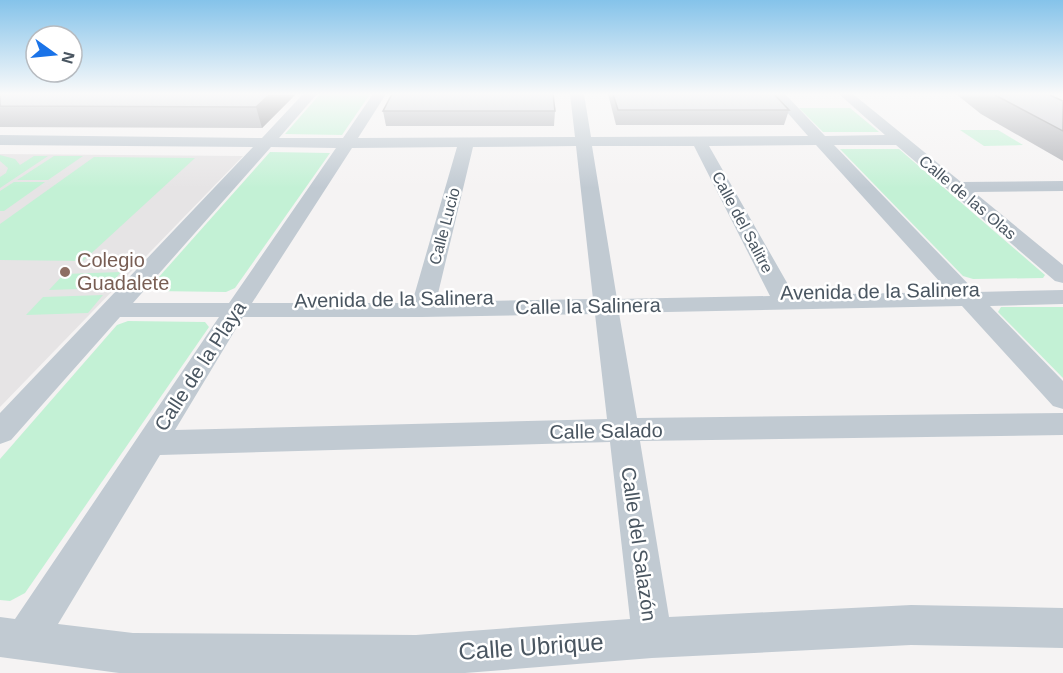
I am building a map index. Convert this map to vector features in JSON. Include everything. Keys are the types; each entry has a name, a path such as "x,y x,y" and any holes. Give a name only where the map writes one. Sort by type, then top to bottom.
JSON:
{"street":[{"path":"0,432 282,125"},
{"name":"Calle de la Playa","path":"12,639 150,443 358,125"},
{"name":"Calle del Salazón","path":"581,125 652,638"},
{"path":"806,125 1063,399"},
{"name":"Calle de las Olas","path":"883,125 1063,276"},
{"path":"0,140 266,143 900,140"},
{"name":"Calle del Salitre","path":"699,141 784,298"},
{"name":"Calle Lucio","path":"424,304 466,142"},
{"path":"956,187 1063,186"},
{"name":"Avenida de la Salinera","path":"963,293 1063,287"},
{"name":"Calle la Salinera","path":"117,306 238,307 963,293 1063,297"},
{"name":"Calle Salado","path":"150,443 623,430 1063,424"},
{"name":"Calle Ubrique","path":"12,639 140,664 416,656 652,638 911,625 1063,628"}],"shaded area":[{"name":"Colegio Guadalete","path":"0,154 243,156 0,407"}],"green space":[{"path":"293,125 349,125 342,135 285,134"},
{"path":"816,125 871,125 879,132 823,132"},
{"path":"960,130 998,130 1023,145 984,146"},
{"path":"840,149 899,149 1045,275 1043,278 973,279 963,276"},
{"path":"270,152 330,153 235,288 226,292 154,291 150,287"},
{"path":"0,155 15,159 20,165 34,156 48,156 0,188 0,177 6,173 8,168 0,161"},
{"path":"54,156 83,156 48,180 17,180"},
{"path":"94,157 195,158 83,261 0,260 0,224"},
{"path":"14,182 45,182 4,211 0,211 0,191"},
{"path":"121,272 107,288 49,290 64,274"},
{"path":"103,295 88,313 26,315 43,297"},
{"path":"1001,307 1063,307 1063,378 998,312"},
{"path":"128,321 205,322 209,327 25,593 10,601 0,600 0,459 117,325"}],"building":[{"path":"1052,125 1063,125 1063,131"}],"place":[{"name":"Colegio Guadalete","path":"65,272"}]}
